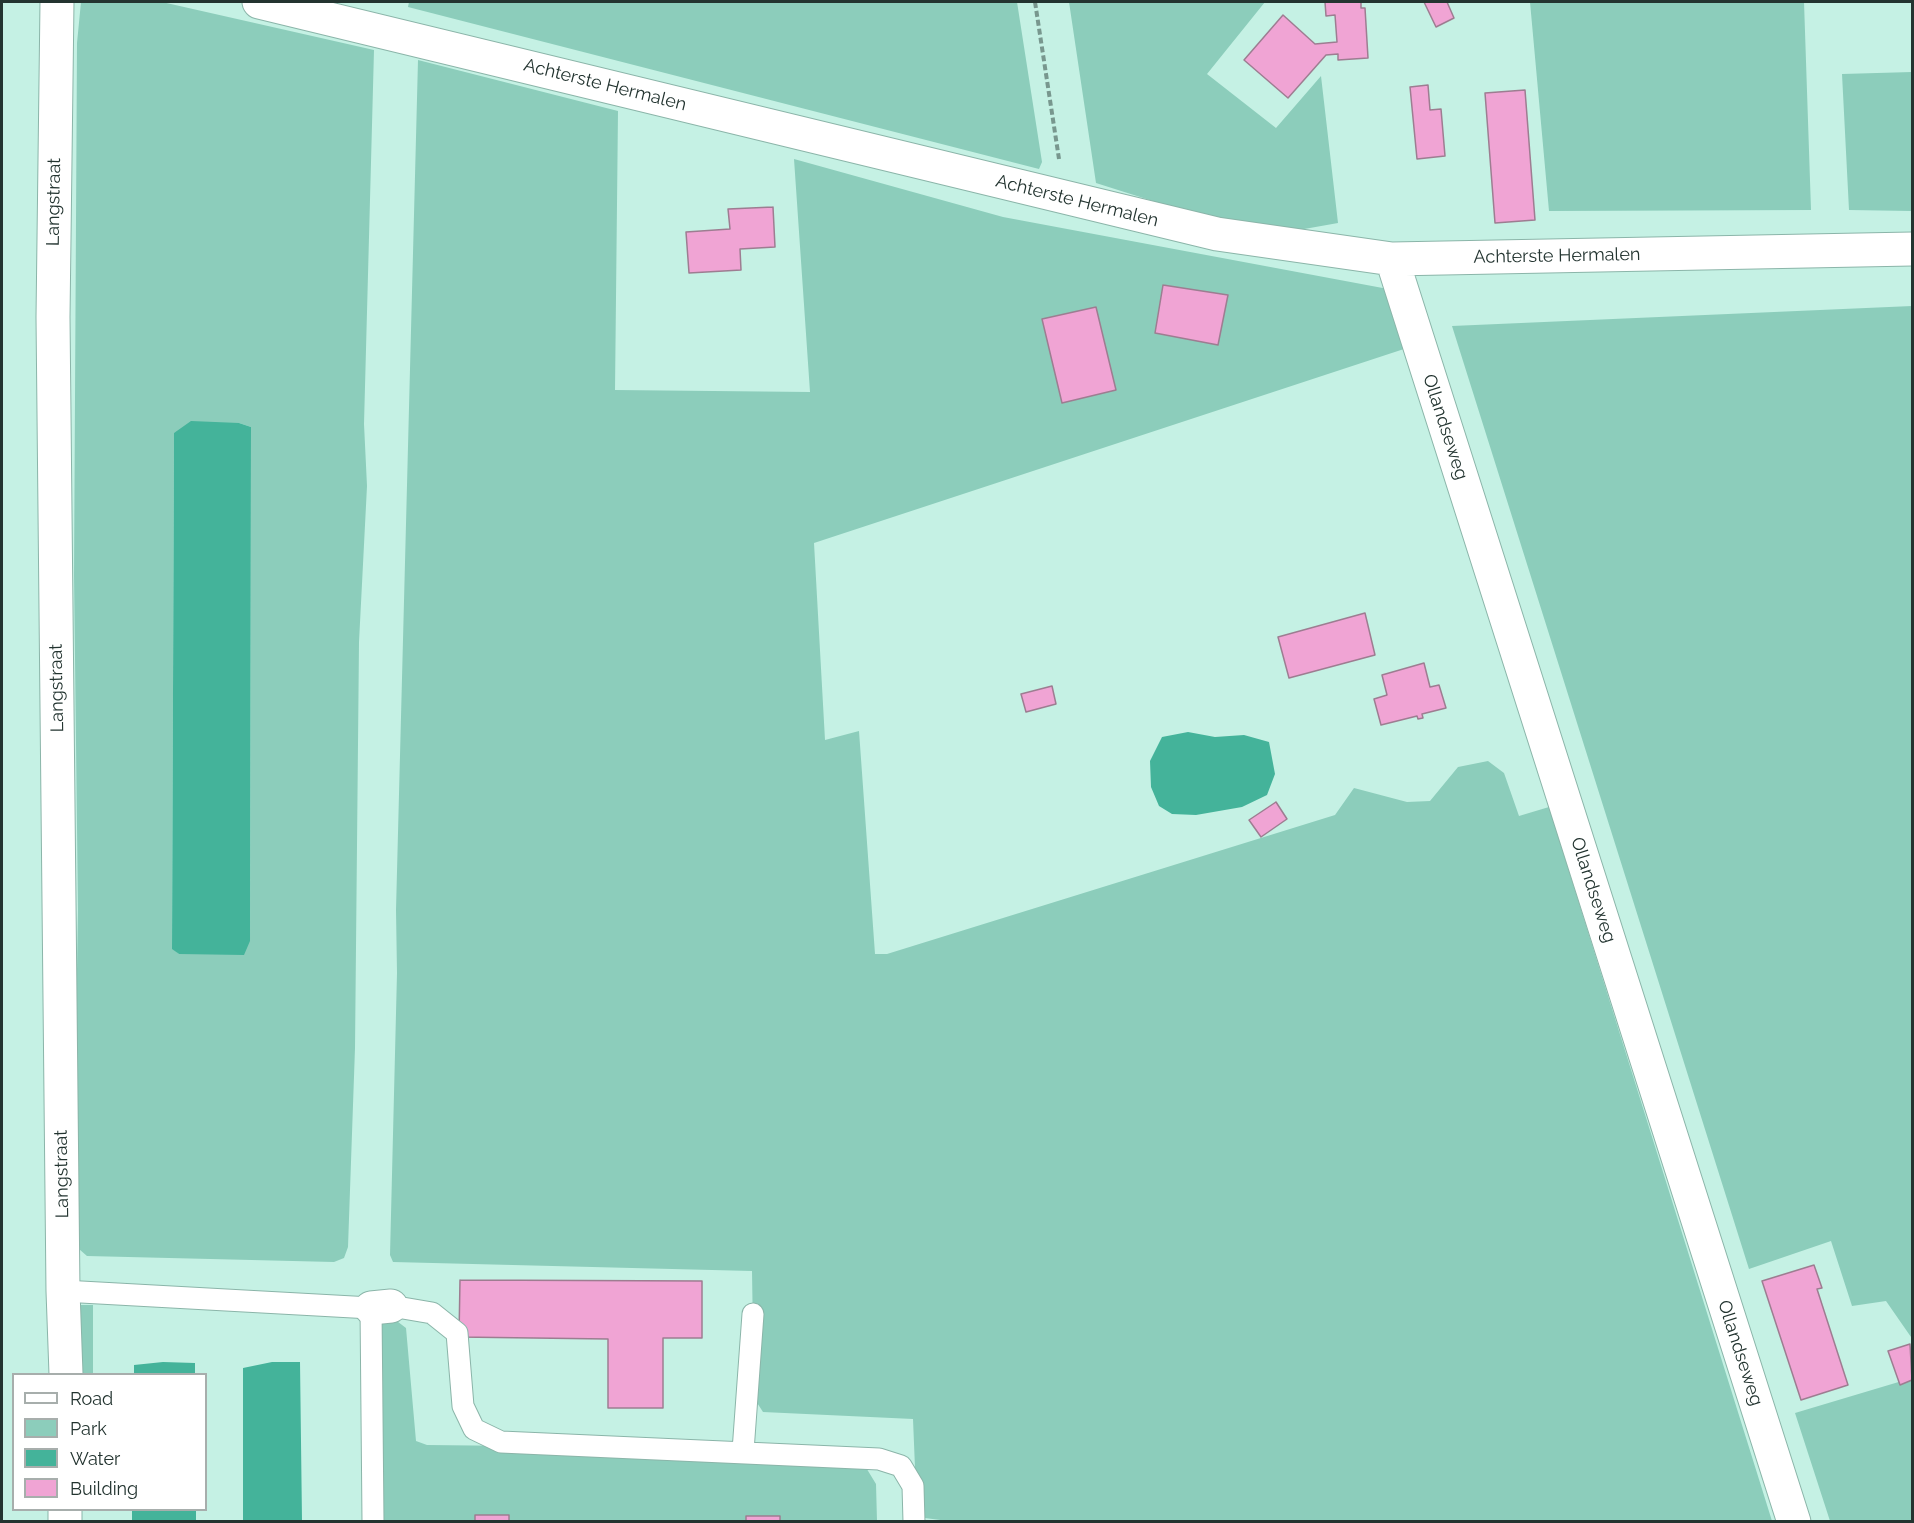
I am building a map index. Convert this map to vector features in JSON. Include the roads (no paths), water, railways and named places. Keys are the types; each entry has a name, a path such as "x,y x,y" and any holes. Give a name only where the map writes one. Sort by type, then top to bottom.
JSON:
{"street":[{"name":"Langstraat","path":"57,2 53,317 63,1291 66,1373"},
{"name":"Achterste Hermalen","path":"259,2 1217,234 1392,259 1912,249"},
{"name":"Ollandseweg","path":"1392,259 1794,1521"}],"lane":[{"path":"63,1291 381,1307 432,1313 457,1333 463,1406 474,1429 501,1442 743,1451 879,1459 901,1466 913,1486 914,1521"},
{"path":"373,1521 381,1307"},
{"path":"743,1451 753,1314"}],"water":[{"path":"191,421 239,423 251,427 250,941 244,955 179,954 172,949 174,433"},
{"path":"1188,732 1215,737 1244,735 1269,742 1275,774 1267,795 1242,807 1196,815 1172,814 1159,806 1151,787 1150,761 1162,737"},
{"path":"163,1362 195,1363 195,1373 134,1373 134,1365"},
{"path":"272,1362 300,1362 302,1521 243,1521 243,1368"},
{"path":"132,1511 196,1511 196,1521 132,1521"}]}
